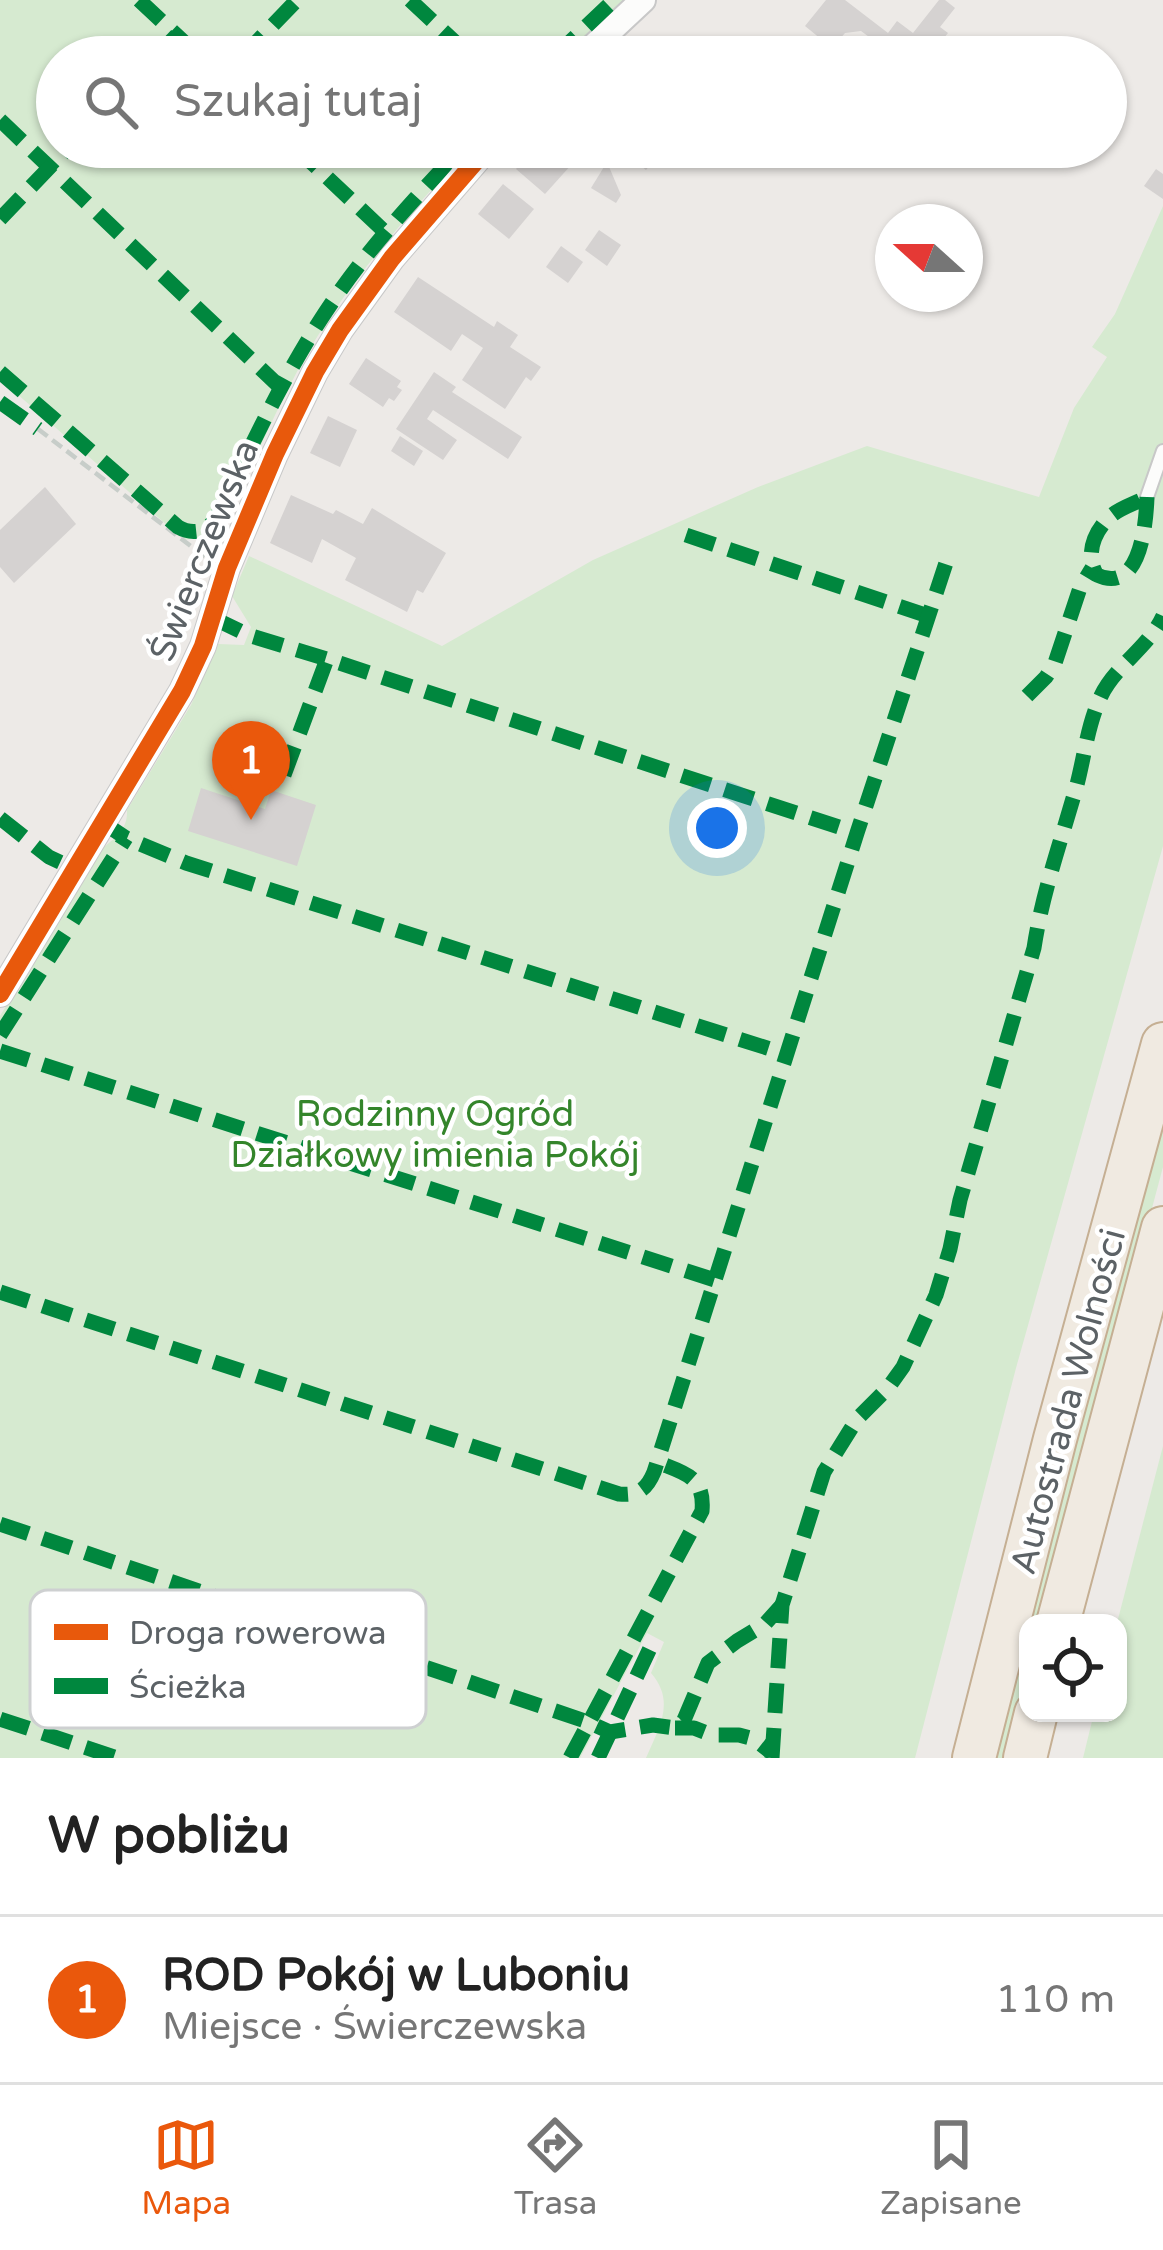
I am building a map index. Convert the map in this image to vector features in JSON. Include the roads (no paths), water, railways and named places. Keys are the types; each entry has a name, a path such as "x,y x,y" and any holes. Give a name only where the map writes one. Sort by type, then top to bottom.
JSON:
{"highway":[{"name":"Autostrada Wolności","path":"974,1758 1163,1044"},
{"name":"Autostrada Wolności","path":"1060,1614 1163,1228"},
{"path":"1025,1758 1034,1722"}],"street":[{"path":"604,36 643,0"},
{"name":"Świerczewska","path":"0,994 182,691 203,646 227,568 292,417 326,353 392,257 470,168"}],"lane":[{"path":"1147,497 1163,451"}],"place":[{"name":"ROD Pokój w Luboniu","path":"251,820"}],"park label":[{"name":"Rodzinny Ogród Działkowy imienia Pokój","path":"435,1134"}]}
